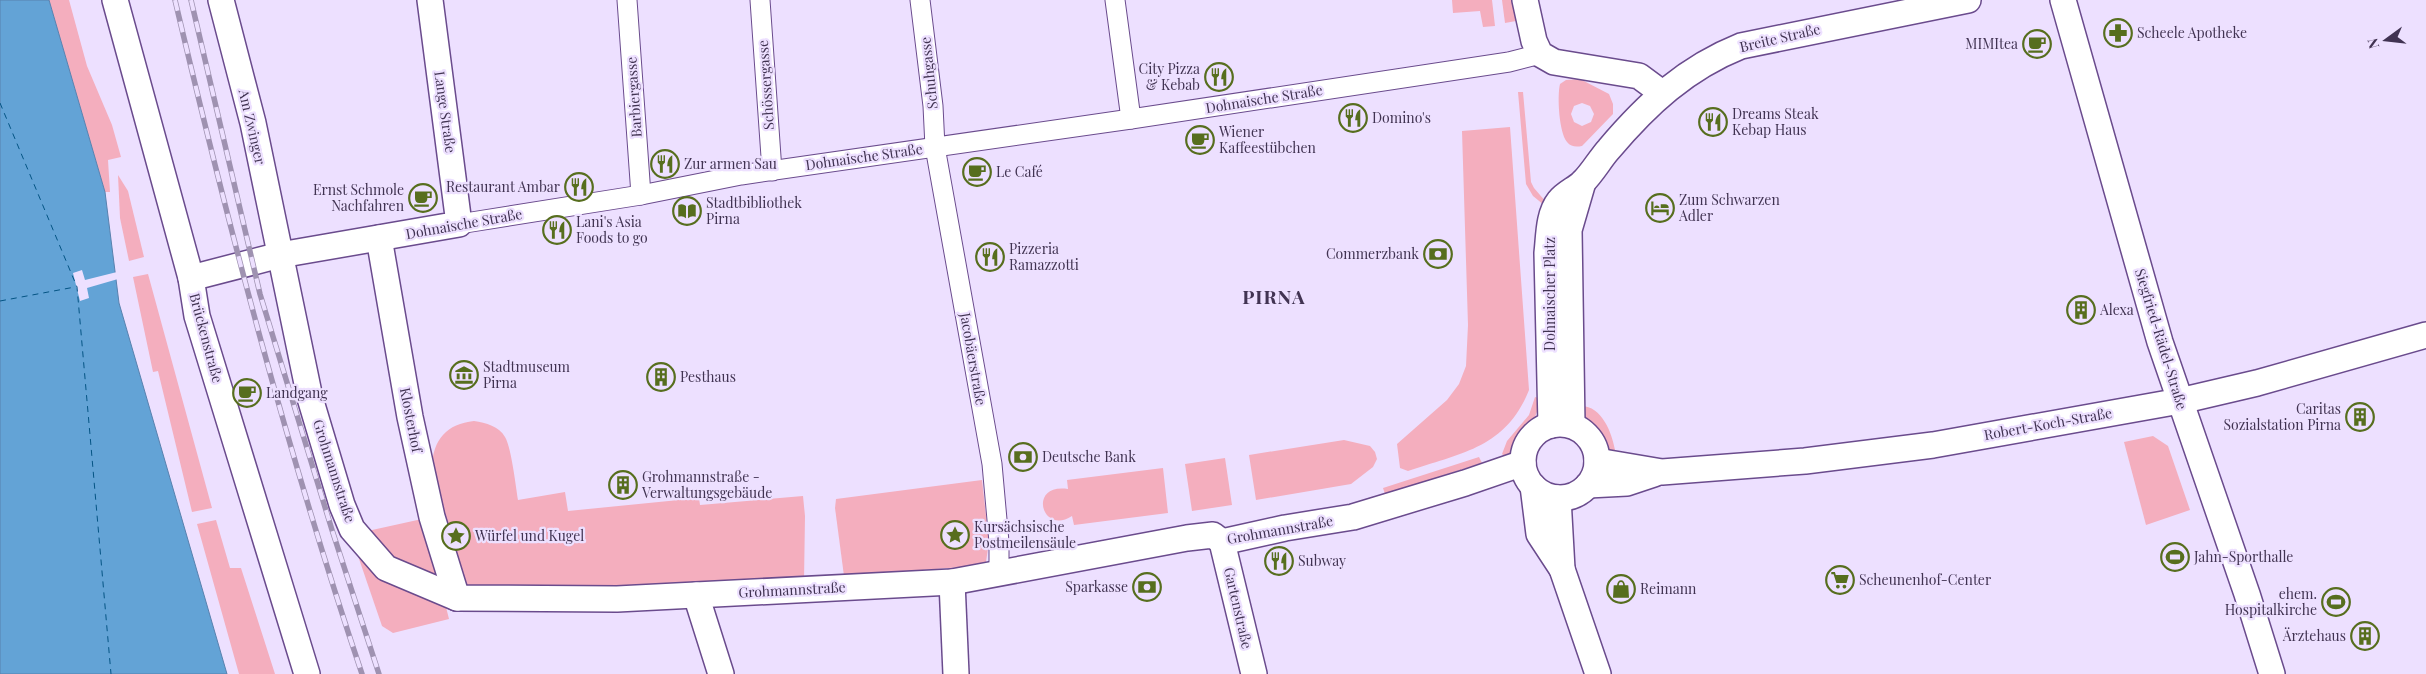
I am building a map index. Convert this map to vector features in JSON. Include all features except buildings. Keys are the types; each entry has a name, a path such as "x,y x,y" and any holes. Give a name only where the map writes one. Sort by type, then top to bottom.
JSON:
{"street":[{"name":"Brückenstraße","path":"115,0 191,278 197,316 307,674"},
{"name":"Am Zwinger","path":"221,0 253,123 280,255"},
{"name":"Lange Straße","path":"430,0 459,224"},
{"name":"Barbiergasse","path":"627,0 641,194"},
{"name":"Schössergasse","path":"760,0 772,170"},
{"name":"Schuhgasse","path":"920,0 936,147"},
{"path":"1115,0 1131,120"},
{"path":"1525,0 1528,21 1540,54 1554,62 1639,76 1662,93"},
{"name":"Breite Straße","path":"1583,182 1609,149 1662,93 1713,57 1741,46 1968,0"},
{"name":"Siegfried-Rädel-Straße","path":"2063,0 2097,126 2180,401 2247,594 2272,674"},
{"name":"Dohnaische Straße","path":"191,278 280,255 772,170 1131,120 1509,62 1540,54"},
{"name":"Jacobäerstraße","path":"936,147 992,464 999,542 999,573"},
{"name":"Dohnaischer Platz","path":"1561,425 1569,230 1583,182"},
{"name":"Klosterhof","path":"379,238 410,417 432,517 457,598"},
{"name":"Grohmannstraße","path":"280,255 310,398 342,505 352,529 386,568 457,598 581,600 952,582 1186,538 1213,535 1222,542 1285,528 1353,517 1464,484 1523,463"},
{"name":"Robert-Koch-Straße","path":"1588,485 1627,483 1662,472 1805,460 1932,445 2180,401 2256,383 2426,335"},
{"path":"1561,425 1582,431 1591,439 1598,461 1595,474 1588,485 1570,497 1558,498 1540,492 1533,486 1526,475 1523,463 1530,439 1536,432 1561,425"},
{"name":"Robert-Koch-Straße","path":"1598,461 1662,472"},
{"path":"1533,486 1539,534 1562,569 1598,674"},
{"path":"1558,498 1562,569"},
{"name":"Gartenstraße","path":"1222,542 1254,674"},
{"path":"952,582 956,674"},
{"path":"696,595 721,674"}],"shaded area":[{"path":"49,0 69,0 87,66 112,125 121,157 108,160 110,192 105,192"},
{"path":"1452,0 1492,0 1495,26 1483,27 1480,11 1453,13"},
{"path":"1502,0 1512,0 1516,21 1505,23"},
{"path":"1580,79 1609,94 1613,104 1613,114 1582,146 1569,144 1562,130 1559,114 1559,90 1560,84 1566,80","holes":["1582,103 1590,106 1594,114 1591,122 1582,126 1574,122 1571,114 1574,106"]},
{"path":"1518,92 1523,92 1531,182 1546,202 1544,205 1533,196 1526,184"},
{"path":"1510,127 1529,390 1508,425 1495,436 1480,446 1464,453 1408,471 1400,468 1397,444 1447,400 1459,384 1466,366 1468,325 1462,131"},
{"path":"118,175 128,191 144,257 129,261 120,218"},
{"path":"148,274 212,508 192,512 158,371 153,372 133,277"},
{"path":"1535,397 1542,399 1533,422 1518,439 1510,455 1505,457 1502,454 1507,441 1529,415"},
{"path":"1581,406 1595,410 1600,415 1611,436 1615,450 1609,450 1602,437 1583,415"},
{"path":"474,421 496,428 505,437 511,457 518,500 565,492 568,511 699,498 700,505 803,496 805,516 804,581 689,587 466,591 459,576 432,467 435,448 443,435 449,429"},
{"path":"2153,436 2168,446 2190,510 2146,525 2124,442"},
{"path":"1344,440 1370,446 1375,452 1377,459 1373,467 1351,484 1256,500 1249,455"},
{"path":"1479,457 1482,463 1385,494 1383,488"},
{"path":"1225,458 1232,505 1192,511 1185,464"},
{"path":"1163,468 1168,513 1074,525 1072,516 1062,520 1053,519 1047,515 1043,508 1043,500 1047,493 1055,489 1068,489 1067,480"},
{"path":"982,480 989,542 986,562 962,567 844,576 835,508 836,499"},
{"path":"422,519 441,583 392,561 363,532"},
{"path":"216,520 230,568 241,568 275,674 239,674 197,524"},
{"path":"357,553 444,599 449,619 393,633 382,626"}],"water":[{"path":"0,0 49,0 105,192 119,303 227,674 0,674"}],"pier":[{"path":"82,270 85,280 117,272 118,279 87,288 89,298 80,301 73,273"}],"ferry route":[{"path":"0,103 77,287 111,674"},
{"path":"0,301 75,287"}],"railway":[{"path":"175,0 216,171 284,423 362,674"},
{"path":"191,0 260,294 332,530 379,674"}],"place":[{"name":"Scheele Apotheke","path":"2118,33"},
{"name":"MIMItea","path":"2037,44"},
{"name":"City Pizza & Kebab","path":"1219,77"},
{"name":"Domino's","path":"1353,118"},
{"name":"Dreams Steak Kebap Haus","path":"1713,122"},
{"name":"Wiener Kaffeestübchen","path":"1200,140"},
{"name":"Zur armen Sau","path":"665,164"},
{"name":"Le Café","path":"977,172"},
{"name":"Restaurant Ambar","path":"579,187"},
{"name":"Ernst Schmole Nachfahren","path":"423,198"},
{"name":"Zum Schwarzen Adler","path":"1660,208"},
{"name":"Stadtbibliothek Pirna","path":"687,211"},
{"name":"Lani's Asia Foods to go","path":"557,230"},
{"name":"Commerzbank","path":"1438,254"},
{"name":"Pizzeria Ramazzotti","path":"990,257"},
{"name":"Alexa","path":"2081,310"},
{"name":"Stadtmuseum Pirna","path":"464,375"},
{"name":"Pesthaus","path":"661,377"},
{"name":"Landgang","path":"247,393"},
{"name":"Caritas Sozialstation Pirna","path":"2360,417"},
{"name":"Deutsche Bank","path":"1023,457"},
{"name":"Grohmannstraße - Verwaltungsgebäude","path":"623,485"},
{"name":"Kursächsische Postmeilensäule","path":"955,535"},
{"name":"Würfel und Kugel","path":"456,536"},
{"name":"Jahn-Sporthalle","path":"2175,557"},
{"name":"Subway","path":"1279,561"},
{"name":"Scheunenhof-Center","path":"1840,580"},
{"name":"Sparkasse","path":"1147,587"},
{"name":"Reimann","path":"1621,589"},
{"name":"ehem. Hospitalkirche","path":"2336,602"},
{"name":"Ärztehaus","path":"2365,636"}],"district":[{"name":"PIRNA","path":"1274,297"}]}
